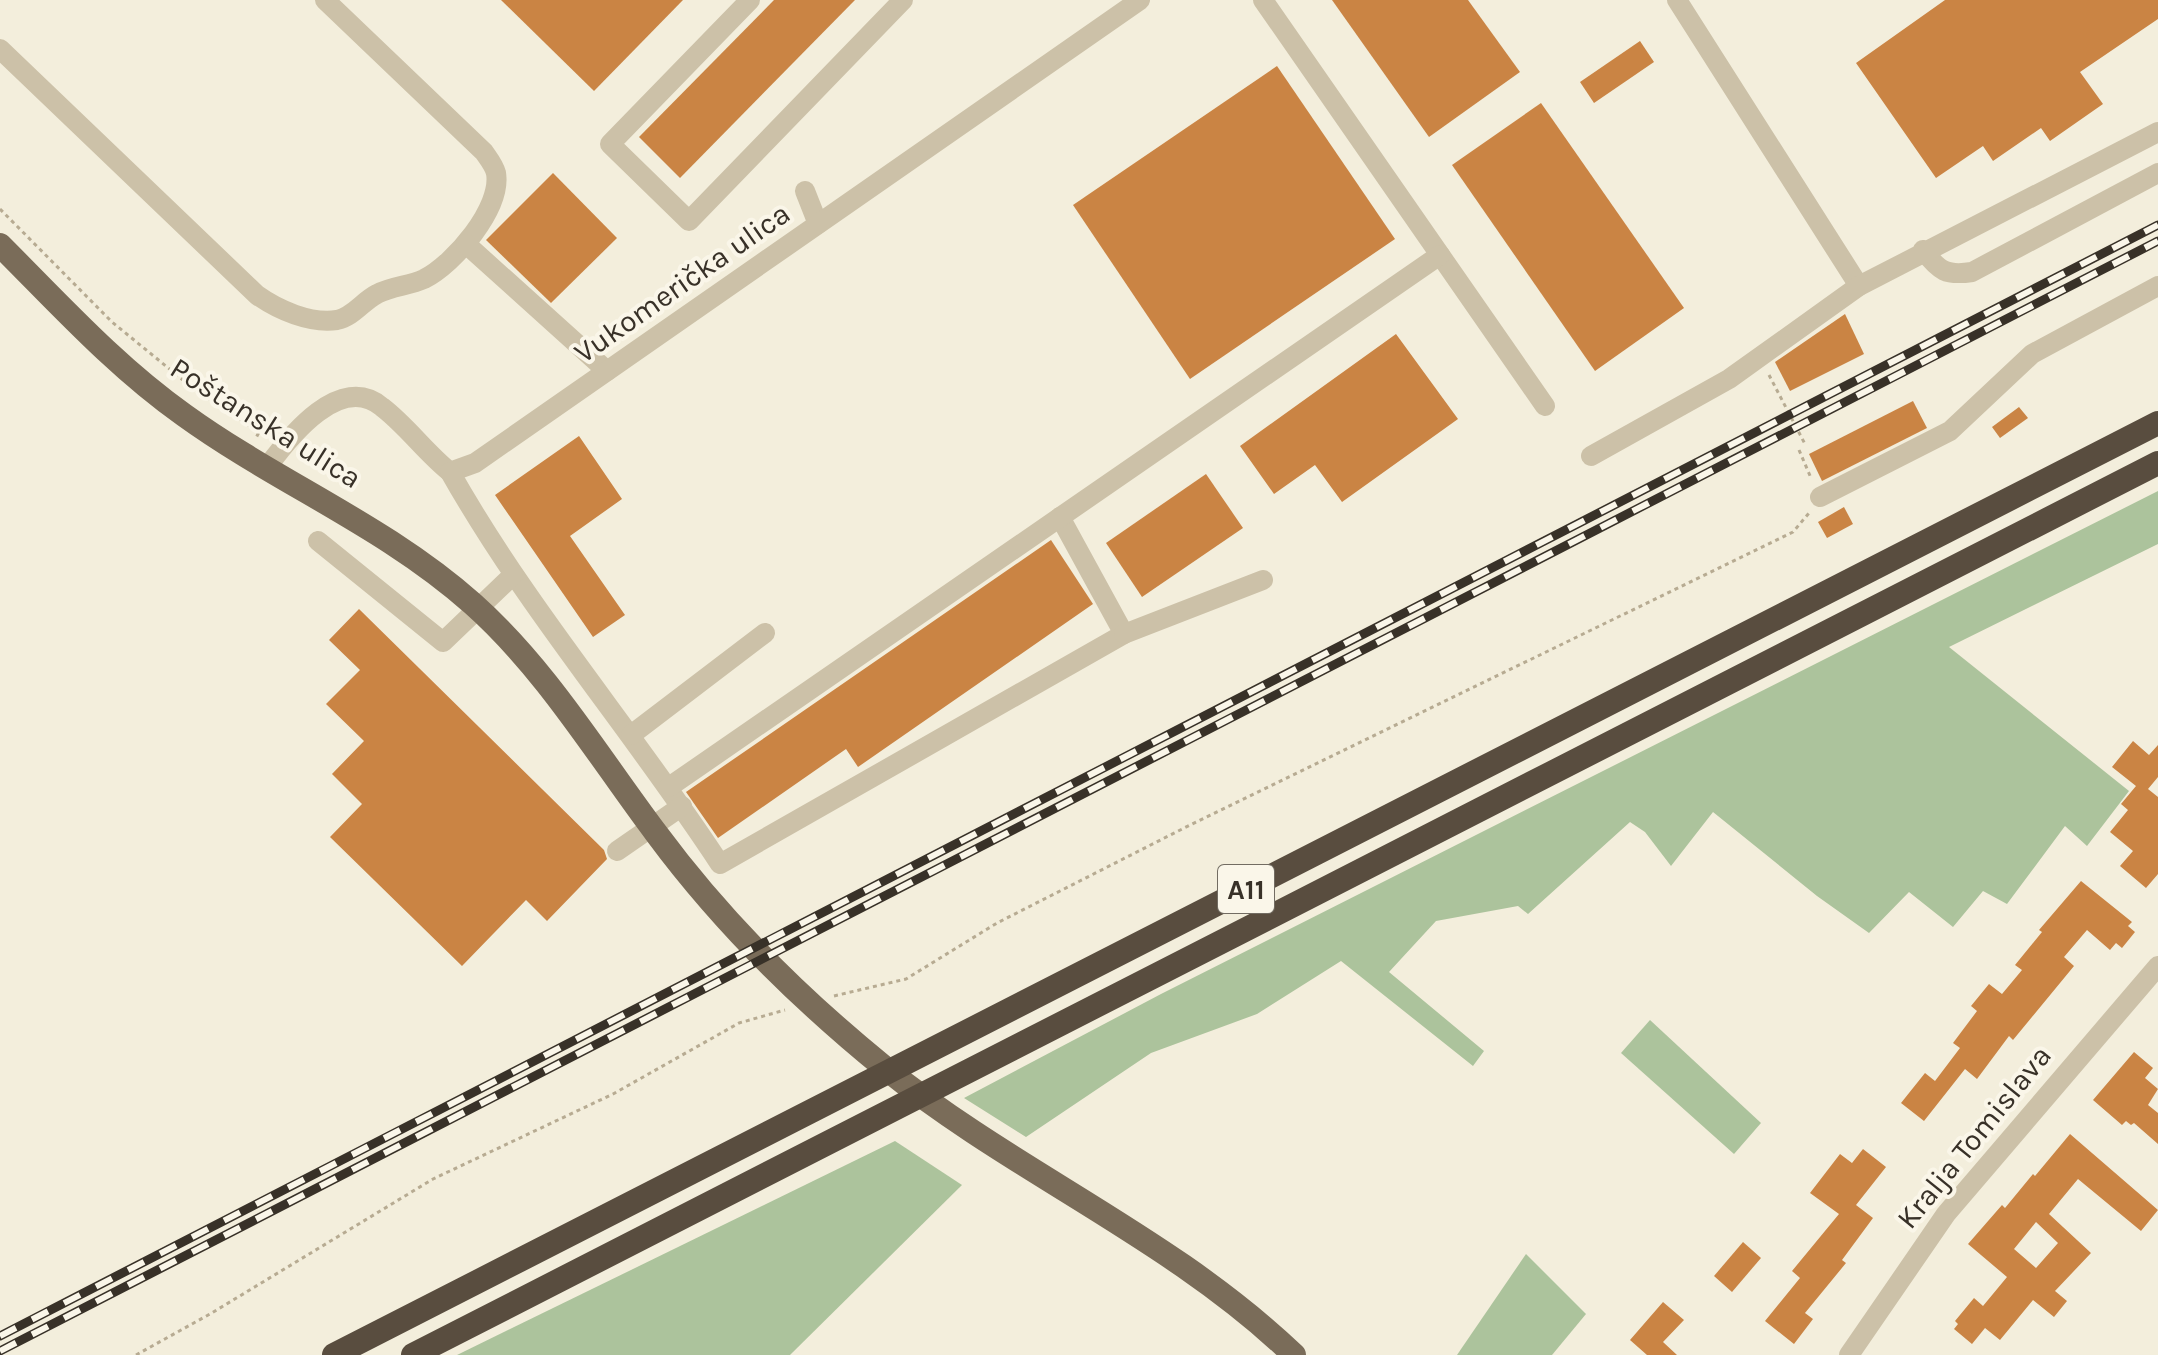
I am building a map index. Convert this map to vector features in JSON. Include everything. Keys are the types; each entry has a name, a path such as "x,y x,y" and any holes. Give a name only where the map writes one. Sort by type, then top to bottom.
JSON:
{"highway":[{"name":"A11","path":"334,1355 2158,423"},
{"name":"A11","path":"413,1355 2158,463"}],"main road":[{"name":"Poštanska ulica","path":"0,245 139,379 184,415 246,455 384,534 476,606 543,680 688,875 777,973 831,1023 910,1087 978,1134 1197,1273 1294,1355"}],"street":[{"path":"0,49 257,295 273,306 325,321 341,319 376,294 428,277 466,244 497,189 496,170 484,152 325,0"},
{"path":"750,0 610,144 689,221 903,0"},
{"name":"Vukomerička ulica","path":"450,472 475,463 1140,0"},
{"path":"1263,0 1545,406"},
{"path":"1677,0 1859,286"},
{"path":"1591,456 1729,379 1859,286 1923,250 2158,132"},
{"path":"1923,250 1937,269 1951,276 1972,272 2158,173"},
{"path":"805,191 818,224"},
{"path":"466,244 607,371"},
{"path":"669,787 1440,255"},
{"path":"1820,497 1950,431 2032,354 2158,286"},
{"path":"268,466 288,439 335,401 359,397 380,404 450,472 490,544 669,787 720,864 1124,634 1263,580"},
{"path":"1060,517 1124,634"},
{"path":"318,541 443,642 513,575"},
{"path":"631,735 765,633"},
{"path":"617,851 682,806"},
{"name":"Kralja Tomislava","path":"1849,1355 1946,1214 2158,966"}],"path":[{"path":"0,209 112,322 194,389 259,432 246,455"},
{"path":"1759,355 1806,446"},
{"path":"821,1000 906,979 997,923 1192,824 1793,532 1820,497 1799,450"},
{"path":"136,1355 210,1314 433,1179 613,1094 739,1023 794,1008"}],"green space":[{"path":"2158,491 2158,544 1949,647 2129,791 2087,846 2065,826 2007,904 1983,891 1953,927 1909,892 1869,933 1817,896 1713,812 1671,866 1645,832 1630,822 1528,914 1518,906 1436,921 1389,972 1484,1051 1473,1066 1341,961 1257,1014 1151,1053 1026,1137 964,1098 1161,994"},
{"path":"1650,1020 1761,1123 1734,1154 1621,1053"},
{"path":"895,1141 962,1185 790,1355 457,1355"},
{"path":"1526,1254 1586,1314 1552,1355 1457,1355"}],"building":[{"path":"501,0 683,0 594,91"},
{"path":"774,0 855,0 680,178 639,137"},
{"path":"1332,0 1468,0 1520,72 1429,137"},
{"path":"1945,0 2158,0 2158,19 2080,72 2103,104 2050,141 2041,128 1993,161 1983,146 1936,178 1856,63"},
{"path":"1640,41 1654,62 1594,103 1580,82"},
{"path":"1277,66 1395,239 1190,379 1073,205"},
{"path":"1541,103 1684,308 1595,371 1452,165"},
{"path":"553,173 617,238 551,303 486,240"},
{"path":"1845,314 1864,354 1790,391 1775,362"},
{"path":"1396,334 1458,419 1342,502 1315,465 1274,494 1240,446"},
{"path":"1913,401 1927,428 1822,481 1809,454"},
{"path":"2019,407 2028,418 2000,438 1992,427"},
{"path":"579,436 622,499 570,536 625,615 593,637 495,495"},
{"path":"1206,474 1243,528 1142,597 1106,543"},
{"path":"1844,507 1853,524 1827,538 1818,522"},
{"path":"1051,540 1093,604 858,767 846,749 718,838 686,792"},
{"path":"359,609 604,850 607,859 547,921 526,900 462,966 330,837 362,804 332,774 364,741 326,704 360,670 329,640"},
{"path":"2133,741 2149,755 2158,745 2158,777 2148,789 2158,797 2158,874 2146,888 2120,866 2133,851 2110,832 2128,810 2121,804 2136,786 2112,767"},
{"path":"2081,881 2132,922 2128,926 2135,932 2122,948 2116,943 2110,950 2087,930 2064,957 2074,966 2013,1040 2009,1036 1977,1079 1965,1069 1924,1121 1901,1103 1925,1073 1935,1081 1960,1048 1953,1043 1977,1011 1971,1006 1989,984 2002,994 2022,970 2015,965 2042,932 2039,930"},
{"path":"2134,1052 2153,1068 2145,1078 2158,1089 2148,1105 2158,1113 2158,1144 2134,1123 2131,1125 2126,1121 2122,1125 2093,1100"},
{"path":"2070,1134 2158,1210 2141,1231 2078,1179 2049,1214 2091,1253 2055,1291 2067,1301 2054,1317 2033,1300 2000,1340 1985,1328 1972,1344 1954,1329 1958,1324 1955,1321 1974,1298 1983,1306 2007,1277 1968,1244 2002,1205 2005,1208 2033,1174 2035,1176","holes":["2036,1222 2058,1243 2036,1268 2014,1249"]},
{"path":"1863,1149 1886,1167 1856,1205 1873,1218 1842,1260 1846,1263 1805,1313 1813,1319 1794,1344 1765,1321 1800,1278 1792,1271 1839,1214 1810,1193 1840,1154 1852,1163"},
{"path":"1743,1242 1761,1258 1732,1292 1714,1276"},
{"path":"1663,1302 1684,1320 1663,1342 1677,1355 1647,1355 1630,1340"}],"railway":[{"path":"0,1336 2158,225"},
{"path":"0,1351 2158,241"}]}
